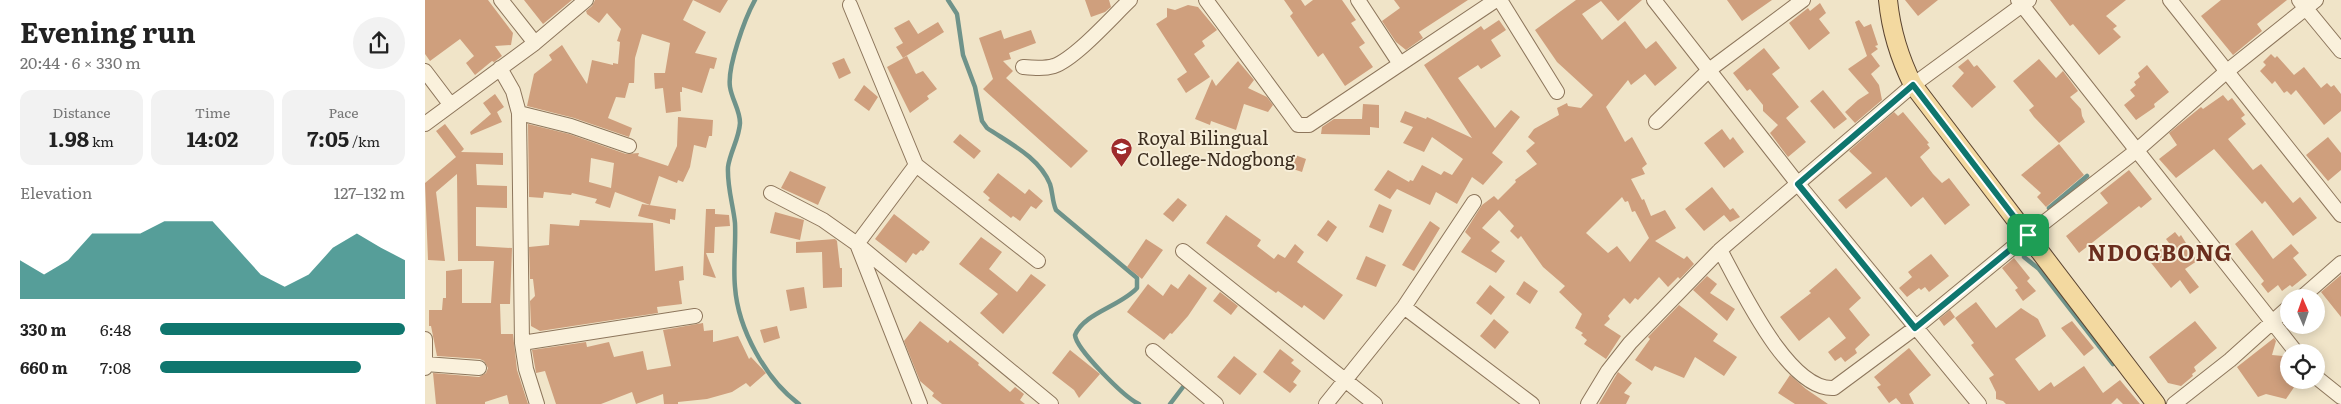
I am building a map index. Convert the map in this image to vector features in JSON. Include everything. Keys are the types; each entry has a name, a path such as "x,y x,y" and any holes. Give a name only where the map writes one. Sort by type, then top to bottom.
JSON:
{"main road":[{"path":"1888,0 1894,40 1901,61 1913,85 2156,404"}],"street":[{"path":"501,0 535,43"},
{"path":"425,124 535,43 585,0"},
{"path":"1023,68 1055,66 1070,56 1130,0"},
{"path":"1206,0 1299,125 1309,125 1496,0"},
{"path":"1358,0 1399,64"},
{"path":"1500,0 1557,92"},
{"path":"1655,0 1798,184 1979,404"},
{"path":"1656,122 1709,70 1803,0"},
{"path":"2170,0 2341,215"},
{"path":"1588,404 1630,343 1720,250 1913,85 2023,2 2136,151 2290,344"},
{"path":"1720,250 1769,338 1790,363 1816,386 1834,388 1915,328 2028,235 2136,151 2307,3 2341,51"},
{"path":"851,5 916,165 1037,260"},
{"path":"500,68 513,91 519,113 522,343 526,369 537,404"},
{"path":"425,71 450,104"},
{"path":"519,113 571,126 629,146"},
{"path":"857,244 916,165"},
{"path":"771,193 823,220 857,244 1051,404"},
{"path":"1326,404 1404,307 1474,202"},
{"path":"857,244 920,404"},
{"path":"1183,251 1375,404"},
{"path":"2311,289 2341,263"},
{"path":"1404,307 1532,404"},
{"path":"2174,404 2231,360 2280,315"},
{"path":"522,343 695,316"},
{"path":"425,339 425,366 479,368"},
{"path":"1153,351 1216,404"},
{"path":"2325,384 2341,397"}],"building":[{"path":"425,0 488,0 513,33 511,45 495,46 502,56 494,62 492,61 475,75 466,63 474,56 460,39 430,61 425,54"},
{"path":"524,0 572,0 543,24"},
{"path":"595,0 693,0 683,20 706,32 695,53 717,58 714,69 710,68 702,93 682,87 682,92 680,92 681,111 666,113 663,88 655,89 654,73 665,73 670,43 642,34 635,58 634,83 629,83 625,98 616,97 608,118 632,128 629,137 574,118 527,106 534,74 552,60 549,55 562,45 587,84 592,60 613,65 613,63 618,64 620,42 617,41 621,29 607,13 599,23 587,14 586,11"},
{"path":"693,0 728,0 720,13"},
{"path":"1085,0 1109,0 1111,7 1105,12 1091,17"},
{"path":"1284,0 1301,0 1305,6 1313,0 1342,0 1356,20 1351,23 1365,43 1359,47 1373,67 1345,86 1323,53 1318,57 1290,16 1293,13"},
{"path":"1394,0 1468,0 1419,32 1423,38 1406,50 1396,42 1382,21 1400,8"},
{"path":"1576,0 1642,0 1618,21 1601,1 1582,14 1602,40 1625,21 1646,49 1656,41 1677,68 1655,86 1645,74 1631,85 1628,80 1606,107 1625,142 1632,137 1647,164 1642,168 1645,174 1631,179 1642,200 1644,199 1651,216 1665,210 1676,228 1655,241 1684,259 1687,256 1694,264 1680,279 1678,277 1668,287 1659,277 1638,300 1635,298 1630,304 1624,298 1608,316 1610,319 1604,325 1621,336 1606,359 1584,344 1587,340 1581,335 1583,333 1575,328 1582,314 1559,292 1565,286 1543,267 1521,236 1518,239 1510,231 1514,226 1499,210 1482,228 1500,242 1491,251 1505,261 1496,273 1461,252 1471,238 1465,232 1482,205 1494,196 1498,200 1516,182 1515,180 1537,164 1526,151 1535,143 1528,137 1534,129 1559,115 1557,108 1567,103 1568,106 1581,108 1593,95 1557,62 1535,30","holes":["1622,197 1625,202 1628,201 1632,212 1635,211 1649,238 1630,262 1617,246 1608,253 1586,233"]},
{"path":"1727,0 1772,0 1742,21"},
{"path":"1905,0 1938,0 1918,16"},
{"path":"2050,0 2126,0 2106,16 2117,26 2113,29 2121,37 2099,55 2073,24 2070,26"},
{"path":"2221,0 2287,0 2257,24 2262,31 2233,55 2201,16"},
{"path":"1820,3 1826,13 1819,19 1830,33 1809,50 1789,23 1808,8 1810,11"},
{"path":"1188,5 1198,7 1217,30 1202,41 1205,46 1194,54 1210,77 1186,93 1177,79 1187,72 1156,24 1167,17 1167,8 1175,10"},
{"path":"909,20 918,34 938,22 944,32 903,58 896,47 903,43 894,28"},
{"path":"1499,20 1506,30 1491,40 1501,56 1481,69 1478,65 1458,78 1495,128 1511,110 1520,117 1492,153 1503,162 1483,185 1472,177 1457,204 1436,192 1430,205 1397,189 1390,199 1374,190 1388,170 1409,182 1410,180 1413,181 1422,165 1441,175 1444,171 1452,175 1463,159 1432,137 1424,152 1403,143 1413,127 1400,122 1405,111 1426,119 1427,117 1472,138 1424,65 1481,26 1484,30"},
{"path":"1859,20 1864,27 1871,24 1878,45 1875,46 1878,49 1871,54 1880,66 1871,74 1879,85 1882,100 1855,123 1845,112 1869,93 1848,69 1867,56 1855,22"},
{"path":"1001,30 1004,39 1031,30 1036,43 1009,53 1011,59 1003,61 1013,71 1006,78 1088,151 1071,168 983,89 993,79 979,38"},
{"path":"1764,48 1780,68 1772,74 1799,107 1786,118 1806,142 1788,157 1770,133 1778,125 1763,111 1763,105 1750,89 1747,91 1733,73"},
{"path":"2271,54 2275,58 2277,56 2294,75 2304,67 2321,88 2327,83 2331,87 2334,85 2341,94 2341,111 2324,125 2296,90 2291,95 2287,91 2284,93 2275,81 2272,84 2260,71 2266,65 2263,62"},
{"path":"907,56 916,74 923,71 937,89 927,96 929,99 910,113 887,67"},
{"path":"844,58 851,73 839,79 832,63"},
{"path":"1968,59 1974,67 1977,65 1996,87 1972,108 1952,86 1964,73 1958,67"},
{"path":"2039,59 2056,78 2063,71 2078,91 2070,97 2081,109 2085,122 2059,143 2034,117 2029,110 2034,106 2013,81"},
{"path":"1238,61 1254,80 1248,88 1267,97 1273,105 1268,112 1244,104 1236,130 1211,121 1210,125 1195,119 1212,79 1216,86"},
{"path":"2147,65 2169,92 2154,104 2155,107 2136,120 2124,105 2135,96 2130,90 2136,85 2134,82 2140,77 2138,73"},
{"path":"864,85 878,97 869,111 854,100"},
{"path":"1823,90 1847,119 1834,129 1810,101"},
{"path":"495,94 504,107 497,112 502,122 471,135 470,132 491,114 483,103"},
{"path":"2223,95 2228,101 2232,98 2245,115 2241,118 2246,124 2228,139 2253,170 2261,164 2293,203 2300,197 2317,218 2293,236 2265,201 2262,204 2214,149 2176,178 2159,159 2177,145 2169,133 2201,107 2203,109"},
{"path":"1363,104 1379,105 1379,128 1370,127 1370,135 1321,134 1322,127 1334,119 1362,119"},
{"path":"1894,112 1898,116 1903,112 1929,143 1927,144 1930,148 1920,157 1933,174 1942,183 1949,178 1970,205 1945,225 1923,197 1911,207 1886,177 1846,209 1838,200 1872,173 1849,151"},
{"path":"678,117 713,120 712,136 709,136 706,148 694,145 690,167 683,182 678,180 677,183 659,176 650,205 615,192 610,208 595,203 597,199 572,193 571,195 544,192 543,198 529,197 528,124 569,134 626,154 639,153 638,156 668,166 677,146","holes":["591,158 614,163 611,188 589,182"]},
{"path":"445,124 464,149 461,152 503,153 503,165 476,164 477,185 507,186 507,208 476,207 476,246 512,248 510,304 500,304 501,334 513,334 517,370 528,404 509,404 507,395 485,402 485,404 436,404 433,373 479,377 486,373 488,368 484,361 480,359 437,356 431,326 429,326 429,310 442,310 443,298 446,298 446,271 462,269 462,303 491,303 494,261 458,261 457,174 436,192 445,261 428,260 425,183 456,157 436,131"},
{"path":"1722,129 1730,140 1733,137 1744,152 1724,168 1704,143"},
{"path":"960,134 981,151 974,159 953,142"},
{"path":"2328,137 2341,153 2341,170 2328,181 2306,155"},
{"path":"2059,144 2084,175 2046,207 2037,197 2041,193 2021,175"},
{"path":"1295,155 1306,159 1302,172 1290,168"},
{"path":"2129,170 2152,199 2141,208 2139,206 2079,253 2066,236 2108,203 2100,193"},
{"path":"790,171 826,187 818,205 781,188"},
{"path":"998,173 1025,194 1029,189 1043,201 1036,209 1031,206 1020,221 1013,216 1011,218 988,200 990,198 983,192"},
{"path":"1712,187 1730,210 1733,208 1740,217 1730,222 1724,215 1704,231 1685,209"},
{"path":"1178,198 1187,205 1173,222 1163,214"},
{"path":"642,204 676,209 675,220 670,219 670,224 638,216"},
{"path":"1379,204 1392,210 1383,233 1369,227"},
{"path":"706,209 715,209 715,214 729,215 730,226 715,227 714,253 706,253 716,278 703,275"},
{"path":"775,212 804,220 800,240 770,233"},
{"path":"894,214 930,242 923,251 921,250 916,255 913,253 906,263 875,239"},
{"path":"1226,215 1261,240 1257,246 1274,259 1278,254 1285,258 1295,244 1304,252 1297,262 1343,295 1324,320 1304,305 1302,308 1278,291 1276,293 1206,243"},
{"path":"580,220 653,223 655,271 683,266 684,280 679,281 682,304 657,307 658,313 540,331 531,326 530,301 535,296 533,279 530,279 529,247 549,245 550,224 579,226"},
{"path":"1328,220 1337,227 1327,242 1317,235"},
{"path":"1430,221 1440,228 1414,271 1402,265"},
{"path":"2252,230 2273,259 2291,244 2299,253 2293,258 2307,275 2292,287 2290,285 2285,289 2281,289 2278,285 2268,293 2261,284 2264,281 2235,244"},
{"path":"2175,232 2179,237 2181,235 2197,261 2185,269 2199,287 2190,294 2180,280 2171,288 2148,259 2169,243 2166,239"},
{"path":"981,237 1002,252 989,269 1017,292 1031,274 1046,285 1003,334 980,313 998,294 959,264"},
{"path":"835,239 837,241 840,268 842,268 842,287 823,288 822,252 796,253 796,242"},
{"path":"1146,239 1163,250 1142,279 1127,267"},
{"path":"1931,254 1949,276 1929,292 1925,287 1921,290 1919,288 1907,297 1899,288 1912,277 1908,272"},
{"path":"1366,256 1386,265 1376,287 1356,279"},
{"path":"2014,258 2030,278 2027,281 2036,291 2023,301 2015,290 2018,288 2002,268"},
{"path":"1836,268 1861,298 1849,309 1870,335 1855,349 1857,353 1845,362 1841,357 1835,361 1828,352 1846,338 1829,317 1799,341 1780,317 1811,293 1809,291"},
{"path":"1189,274 1207,288 1188,316 1164,340 1127,312 1148,284 1163,296 1171,284 1178,289"},
{"path":"2341,275 2341,317 2325,297 2325,289"},
{"path":"1707,276 1717,284 1710,293 1735,309 1727,321 1693,290"},
{"path":"1524,281 1538,291 1530,304 1516,294"},
{"path":"1490,285 1505,297 1491,315 1476,303"},
{"path":"804,287 807,308 790,311 786,290"},
{"path":"1220,292 1238,306 1231,315 1213,301"},
{"path":"1976,302 1996,328 2021,308 2038,319 2046,336 2015,359 2039,391 2051,382 2054,387 2084,366 2103,393 2120,380 2140,404 2123,404 2117,398 2111,404 2006,404 1996,399 1996,392 1989,378 1994,375 1971,345 1974,343 1955,318"},
{"path":"1679,305 1718,334 1713,341 1737,357 1724,376 1695,357 1684,378 1655,366 1652,371 1635,360 1650,339 1648,337"},
{"path":"1950,310 1955,317 1944,326 1939,319"},
{"path":"1494,319 1509,332 1495,349 1480,336"},
{"path":"920,321 948,343 950,340 979,363 978,365 1010,392 1015,387 1024,394 1020,400 1025,404 942,404 932,396 934,393 920,381 904,341"},
{"path":"2072,321 2094,348 2084,356 2061,328"},
{"path":"2195,321 2217,348 2194,367 2196,371 2192,374 2193,376 2181,386 2168,383 2149,357"},
{"path":"703,323 704,331 713,330 713,342 738,336 749,359 751,357 766,373 750,387 746,383 732,392 707,399 678,402 678,404 664,404 663,394 636,404 632,392 601,404 556,404 545,371 536,373 532,350 586,342 587,347 609,342 614,357 643,351 647,370 671,366 663,330"},
{"path":"777,326 780,338 764,343 760,330"},
{"path":"2274,338 2276,341 2272,355 2280,356 2280,389 2293,389 2286,399 2266,394 2258,397 2237,367"},
{"path":"1909,348 1931,375 1909,394 1914,404 1901,404 1896,398 1889,403 1877,387 1881,385 1874,377"},
{"path":"1280,349 1294,360 1291,363 1301,371 1293,382 1297,385 1290,393 1263,372"},
{"path":"1070,350 1100,374 1079,398 1074,390 1052,373"},
{"path":"1234,356 1257,374 1240,395 1217,377"},
{"path":"1618,372 1632,383 1624,393 1630,396 1626,404 1599,404"},
{"path":"1790,375 1828,404 1795,404 1778,393"}],"waterway":[{"path":"755,0 746,18 734,55 730,78 731,92 739,114 740,123 728,167 729,188 735,223 735,287 742,320 756,352 775,382 799,404"},
{"path":"948,0 957,14 963,55 975,87 982,121 987,128 1023,152 1039,166 1050,184 1056,210 1137,278 1137,288 1122,300 1086,321 1075,335 1083,351 1102,372 1123,393 1139,404"},
{"path":"2049,208 2087,176"},
{"path":"2024,257 2039,269 2113,364"},
{"path":"1170,404 1183,387"}],"place":[{"name":"Royal Bilingual College-Ndogbong","path":"1121,168"}],"district":[{"name":"NDOGBONG","path":"2160,253"}],"route":[{"path":"1913,85 2028,235 1915,328 1798,184 1913,85"}]}
